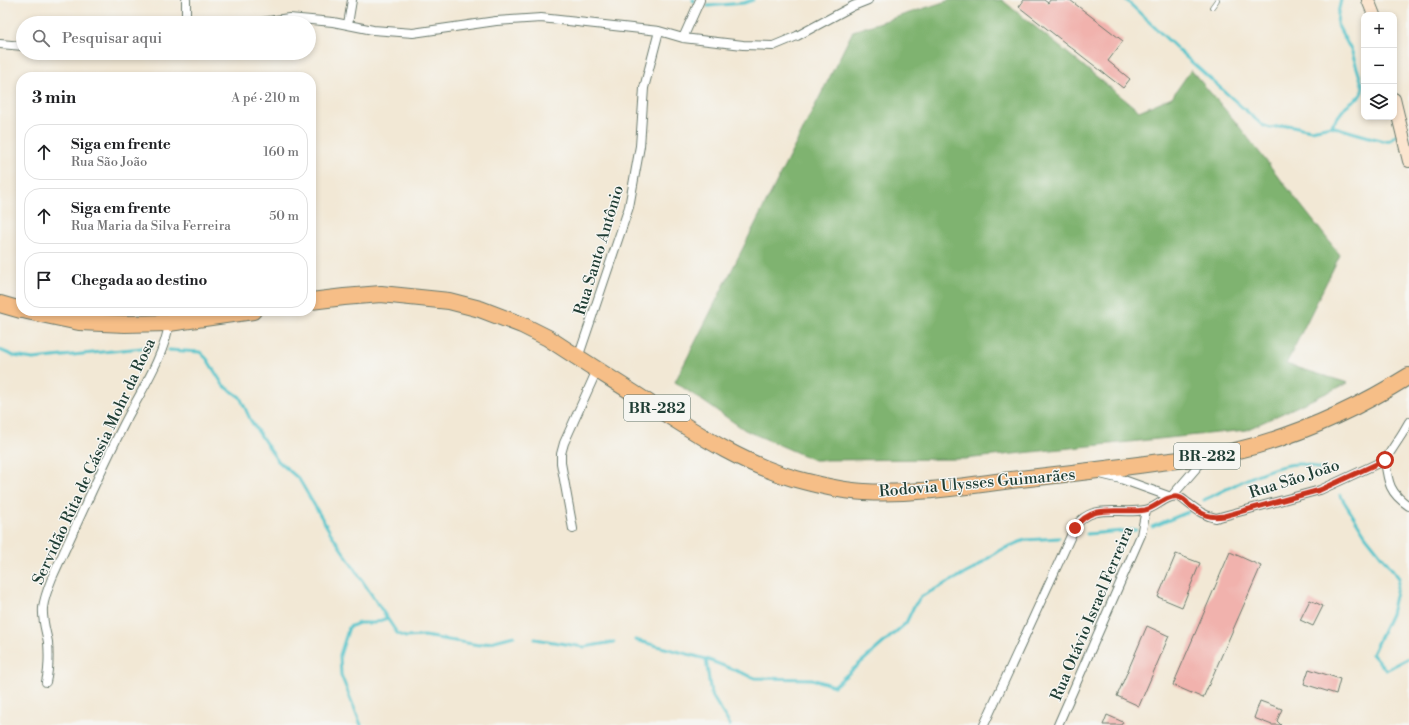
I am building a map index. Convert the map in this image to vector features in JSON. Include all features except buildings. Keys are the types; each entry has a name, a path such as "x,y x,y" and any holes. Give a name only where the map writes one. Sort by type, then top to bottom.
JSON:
{"highway":[{"name":"Rodovia Ulysses Guimarães","path":"316,300 381,294 450,301 480,309 522,325 548,338 729,453 765,469 796,479 828,487 863,492 895,492 1088,472 1206,456 1251,447 1306,429 1333,418 1362,404 1409,376"},
{"path":"0,304 16,309"},
{"path":"51,316 79,322 125,324 169,323 218,316"}],"street":[{"path":"186,0 186,16"},
{"path":"348,24 352,0"},
{"path":"683,38 700,0"},
{"path":"316,21 348,24 373,30 413,32 496,21 541,18 659,31 683,38 743,45 773,46 797,36 853,6 868,0"},
{"path":"1368,0 1373,12"},
{"name":"Rua Santo Antônio","path":"578,358 629,207 640,146 644,88 659,31"},
{"path":"0,44 16,45"},
{"path":"1397,111 1409,161"},
{"name":"Servidão Rita de Cássia Mohr da Rosa","path":"46,682 48,671 48,643 43,621 43,608 46,595 52,578 114,445 160,354 168,332 169,323"},
{"path":"573,529 561,463 561,454 564,443 597,370"},
{"path":"1409,422 1385,460 1391,489 1395,495 1409,506"},
{"path":"984,725 1080,519 1088,514 1100,511 1146,510 1171,497 1206,456"},
{"name":"Rua São João","path":"1088,472 1121,479 1171,497 1179,497 1200,513 1216,518 1320,490 1385,460"},
{"name":"Rua Otávio Israel Ferreira","path":"1058,725 1141,535 1146,510"}],"lane":[{"path":"1212,7 1217,0"}],"green space":[{"path":"950,0 1002,0 1139,111 1172,97 1191,70 1234,120 1340,255 1286,364 1348,383 1246,430 964,459 814,460 745,430 675,382 853,31"}],"waterway":[{"path":"708,6 744,3 753,0"},
{"path":"1126,0 1187,58 1262,125 1270,128 1288,125 1311,130 1331,126 1383,141 1390,140 1399,133"},
{"path":"1331,126 1346,106 1361,95 1363,87 1352,52 1337,24 1341,0"},
{"path":"0,350 14,356 33,359 152,347"},
{"path":"169,350 200,352 207,359 223,385 240,397 251,421 277,460 299,479 330,532 397,633 405,637 424,636 479,645 514,636"},
{"path":"1204,500 1266,471 1291,464 1308,465 1326,471"},
{"path":"1340,495 1365,535 1399,578 1391,614 1372,654 1386,670 1409,658"},
{"path":"1152,527 1188,512"},
{"path":"1087,534 1136,530"},
{"path":"635,640 706,659 755,678 812,679 834,686 906,623 914,606 922,596 974,569 998,551 1025,540 1059,538"},
{"path":"361,725 341,675 340,655 349,627 359,623 374,623 387,618"},
{"path":"535,639 584,647 614,642"},
{"path":"706,659 711,694 730,725"}],"route":[{"path":"1075,528 1080,519 1088,514 1100,511 1146,510 1171,497 1179,497 1200,513 1216,518 1320,490 1385,460"}]}
